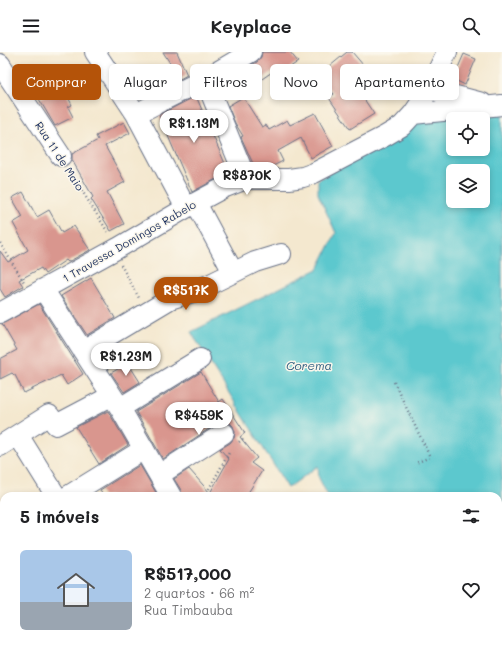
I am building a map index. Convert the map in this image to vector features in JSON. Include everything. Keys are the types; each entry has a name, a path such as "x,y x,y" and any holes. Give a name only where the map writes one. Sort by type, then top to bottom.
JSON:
{"street":[{"path":"95,52 136,114 233,272"},
{"path":"231,64 251,52"},
{"name":"1 Travessa Domingos Rabelo","path":"441,64 447,52"},
{"name":"Rua 11 de Maio","path":"0,64 61,156"},
{"path":"136,114 190,87"},
{"path":"459,96 498,106"},
{"path":"214,100 246,179"},
{"name":"1 Travessa Domingos Rabelo","path":"0,313 116,250 191,205 223,188 246,179 289,179 303,177 314,173 402,126 413,114 422,100"},
{"path":"413,114 498,106"},
{"path":"83,351 170,299 196,290 255,262 281,254"},
{"path":"38,292 83,351 116,402 169,492"},
{"path":"0,446 49,415 56,424 116,402 200,359"},
{"path":"159,475 224,434"},
{"path":"18,435 54,492"},
{"path":"74,492 144,449"}],"path":[{"name":"Rua 11 de Maio","path":"61,156 116,250 147,313"},
{"path":"0,243 38,292"},
{"path":"394,382 430,457 416,463"},
{"path":"207,492 229,452 245,437"}],"water":[{"name":"Corema","path":"502,113 502,492 326,492 319,478 318,466 288,488 191,332 318,269 336,233 318,194 318,180 419,119 446,117 446,156 490,156 490,114"}],"building":[{"path":"163,52 177,52 187,75 182,78 182,64 171,64"},
{"path":"262,52 290,52 298,62 295,64 270,64 270,73 262,79 262,64 253,64 261,57"},
{"path":"347,52 352,52 362,64 340,64 340,100 365,100 374,114 350,129 330,100 332,100 332,96 334,94 332,92 332,64"},
{"path":"464,54 476,59 465,85 459,82 459,65"},
{"path":"190,99 198,100 229,173 192,192 159,115"},
{"path":"40,100 70,100 72,105 68,107 73,117 55,126"},
{"path":"238,100 245,100 262,127 266,125 269,130 287,120 290,125 315,113 333,146 311,158 301,138 278,151 283,161 269,168 255,168 241,137 243,136 235,123 228,106"},
{"path":"124,122 130,133 105,146 125,182 107,192 124,224 111,231 91,199 93,197 72,160 72,154 98,140 96,136"},
{"path":"23,192 37,217 49,210 62,233 74,226 90,250 68,262 66,260 45,274 41,268 19,280 23,286 5,297 0,289 0,251 8,262 28,250 13,223 23,217 12,198"},
{"path":"91,278 115,318 87,335 61,296"},
{"path":"39,304 83,374 67,385 61,375 24,393 15,375 12,373 0,379 0,359 17,350 2,324"},
{"path":"128,363 140,382 124,392 111,373"},
{"path":"201,372 219,402 223,399 245,433 240,437 257,458 251,463 262,471 249,492 211,492 229,459 220,449 230,443 234,438 235,432 233,426 230,423 218,423 163,459 136,412"},
{"path":"108,411 128,445 99,464 76,427"},
{"path":"140,465 156,492 101,492 100,490"},
{"path":"189,469 209,492 181,492 174,479"}]}
